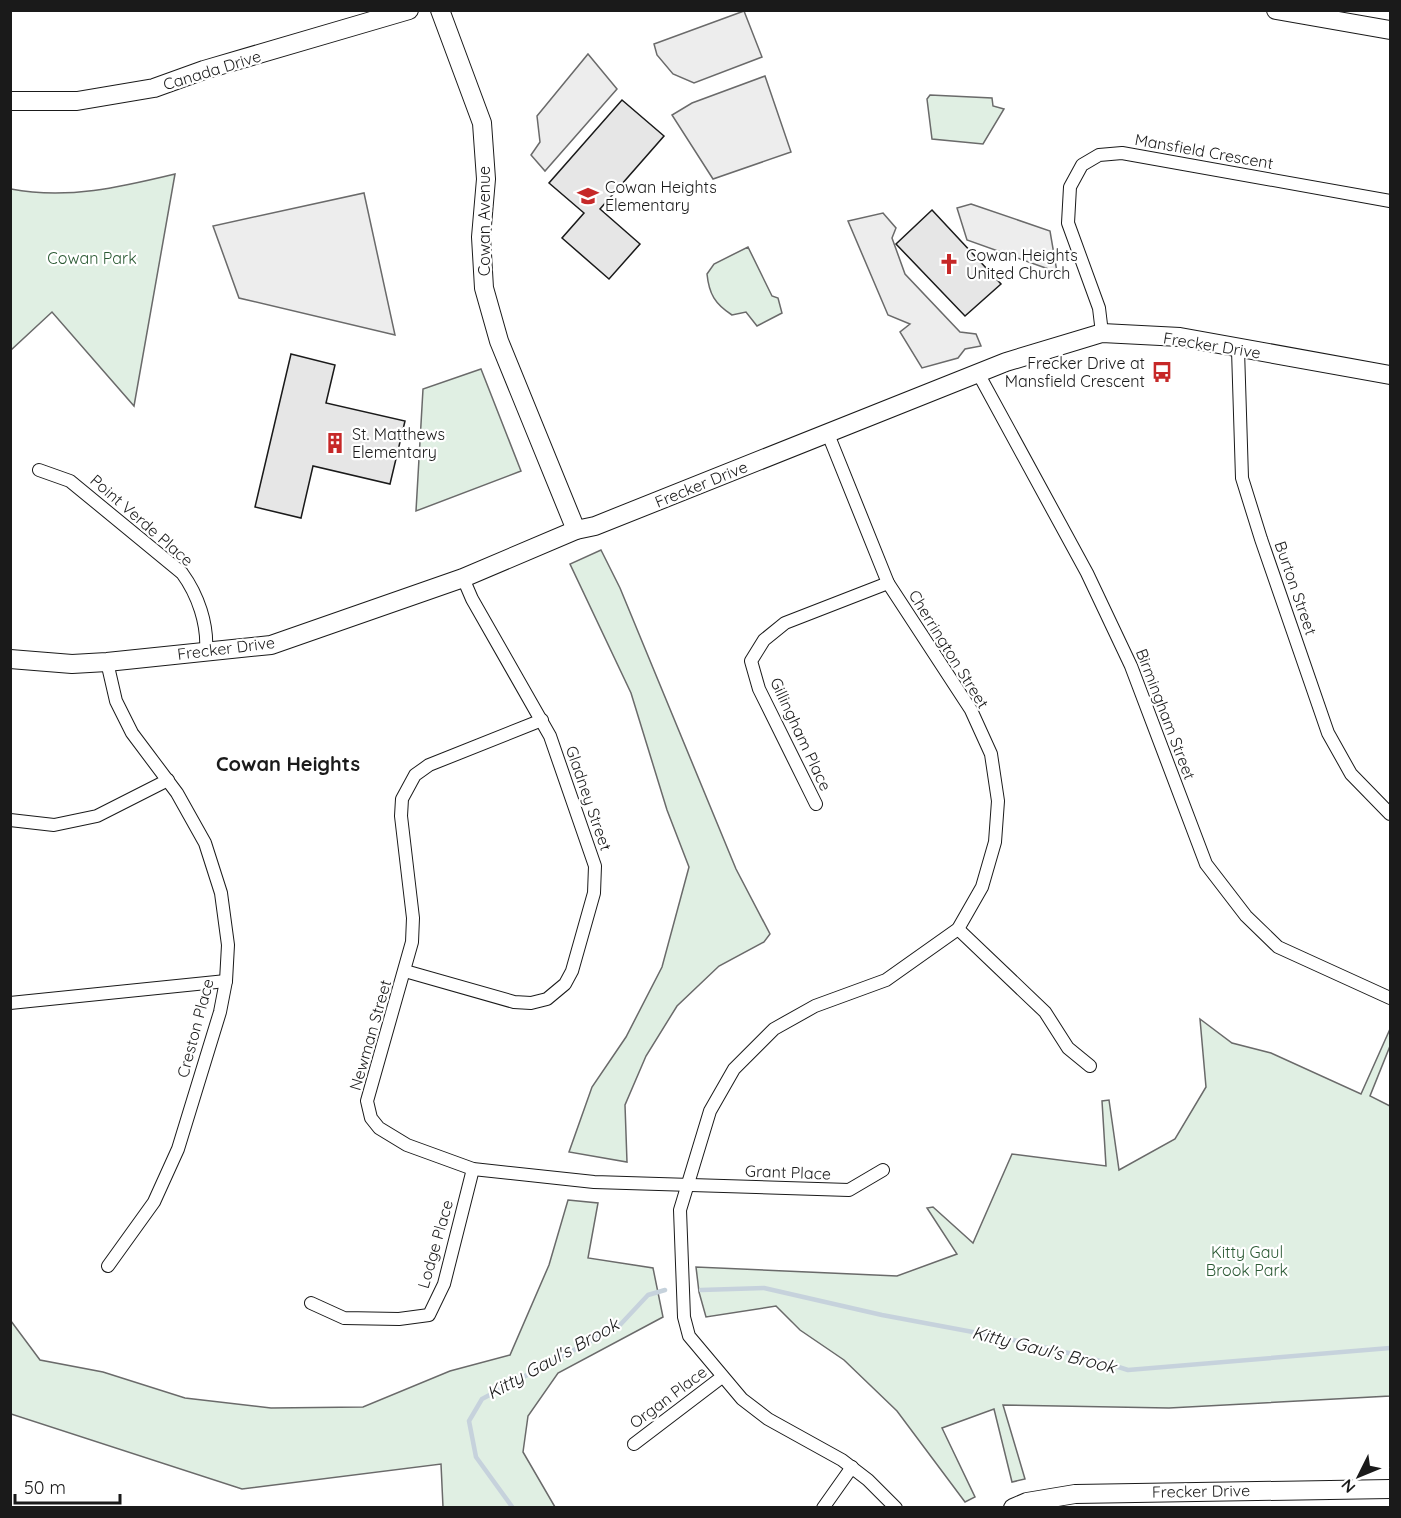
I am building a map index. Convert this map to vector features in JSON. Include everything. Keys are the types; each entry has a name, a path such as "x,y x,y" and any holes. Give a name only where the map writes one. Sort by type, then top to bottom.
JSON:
{"street":[{"name":"Canada Drive","path":"10,101 77,101 154,88 204,70 409,10"},
{"name":"Cowan Avenue","path":"440,10 482,123 486,179 481,237 484,288 499,341 576,530"},
{"path":"1276,10 1390,30"},
{"name":"Mansfield Crescent","path":"1102,333 1099,308 1068,223 1070,187 1082,165 1099,155 1122,153 1390,201"},
{"name":"Frecker Drive","path":"10,659 72,664 271,645 463,578 576,530 596,526 978,373 1102,333 1180,337 1238,350 1390,375"},
{"name":"Burton Street","path":"1238,350 1242,477 1262,539 1329,733 1351,774 1390,814"},
{"name":"Birmingham Street","path":"978,373 1087,573 1131,666 1206,864 1246,916 1278,947 1390,998"},
{"name":"Cherrington Street","path":"828,434 888,584 971,710 991,754 998,801 995,842 982,887 958,929 886,980 815,1006 774,1029 734,1069 710,1111 680,1210 684,1317 689,1336 722,1377 759,1413 852,1467 896,1508"},
{"name":"Point Verde Place","path":"39,470 70,481 182,573 195,591 207,638 206,651"},
{"name":"Gladney Street","path":"405,971 523,1004 539,1002 554,995 569,977 594,893 595,866 569,786 542,720 472,599 463,578"},
{"name":"Gillingham Place","path":"816,804 759,689 751,661 764,640 785,623 888,584"},
{"name":"Creston Place","path":"107,662 116,701 132,733 168,780 205,843 222,893 228,945 226,981 178,1149 154,1202 108,1266"},
{"name":"Newman Street","path":"542,720 429,765 415,776 404,791 401,816 413,927 405,971 367,1101 371,1118 379,1128 406,1145 473,1169 594,1182 686,1186"},
{"path":"10,820 54,825 97,816 168,780"},
{"path":"958,929 1045,1012 1068,1048 1090,1066"},
{"path":"10,1003 226,981"},
{"name":"Lodge Place","path":"311,1302 344,1318 399,1319 429,1315 444,1284 473,1169"},
{"name":"Grant Place","path":"686,1186 849,1190 883,1170"},
{"name":"Organ Place","path":"634,1444 722,1377"},
{"path":"824,1508 852,1467"},
{"name":"Frecker Drive","path":"1013,1508 1027,1502 1074,1494 1390,1489"}],"green space":[{"path":"930,95 992,98 993,106 1004,109 983,144 932,139 927,99"},
{"name":"Cowan Park","path":"175,174 134,406 52,312 11,350 11,189 73,193"},
{"path":"748,247 772,296 778,298 782,313 757,326 746,312 732,315 721,307 711,293 707,274 714,264"},
{"path":"481,369 521,471 416,511 423,389"},
{"path":"601,550 620,588 736,869 770,934 764,942 719,966 677,1006 646,1056 625,1105 627,1162 569,1152 592,1087 626,1037 662,967 689,867 667,810 631,693 570,564"},
{"name":"Kitty Gaul Brook Park","path":"1200,1019 1232,1043 1271,1053 1361,1094 1390,1029 1390,1046 1370,1096 1390,1106 1390,1396 1169,1408 1003,1405 1025,1479 1012,1482 994,1409 942,1428 975,1497 965,1502 897,1411 844,1360 800,1330 776,1306 706,1317 699,1292 696,1267 897,1276 957,1254 927,1208 933,1207 973,1243 1012,1154 1106,1166 1102,1101 1109,1100 1119,1170 1175,1139 1206,1087"},
{"path":"568,1200 598,1203 588,1258 653,1268 663,1317 558,1373 528,1416 523,1452 555,1507 443,1507 441,1464 242,1489 11,1414 11,1321 40,1360 103,1372 185,1398 271,1408 363,1407 450,1371 510,1355 549,1265"}],"shaded area":[{"path":"744,11 762,57 694,83 673,74 657,55 654,44"},
{"path":"588,54 617,89 545,171 531,155 540,142 537,116"},
{"path":"765,76 791,152 713,179 672,115 692,103"},
{"path":"364,193 395,335 239,298 213,226"},
{"path":"971,204 1050,231 1057,272 967,240 957,208"},
{"path":"883,213 896,228 892,238 905,274 960,332 976,334 981,346 965,349 958,358 922,368 900,332 910,324 888,315 848,221"}],"building":[{"name":"Cowan Heights Elementary","path":"622,100 664,136 600,209 640,244 609,279 562,238 584,213 549,183"},
{"name":"Cowan Heights United Church","path":"932,210 1001,284 965,316 896,244"},
{"name":"St. Matthews Elementary","path":"291,354 335,365 326,403 405,421 390,484 313,466 301,518 255,507"}],"waterway":[{"name":"Kitty Gaul's Brook","path":"701,1290 764,1288 882,1315 1005,1338 1093,1359 1128,1370 1390,1348"},
{"name":"Kitty Gaul's Brook","path":"513,1508 476,1457 469,1421 482,1399 619,1326 648,1295 665,1290"}],"place":[{"name":"Cowan Heights Elementary","path":"588,196"},
{"name":"Cowan Heights United Church","path":"949,264"},
{"name":"Frecker Drive at Mansfield Crescent","path":"1162,372"},
{"name":"St. Matthews Elementary","path":"335,443"}],"district":[{"name":"Cowan Heights","path":"288,764"}]}
